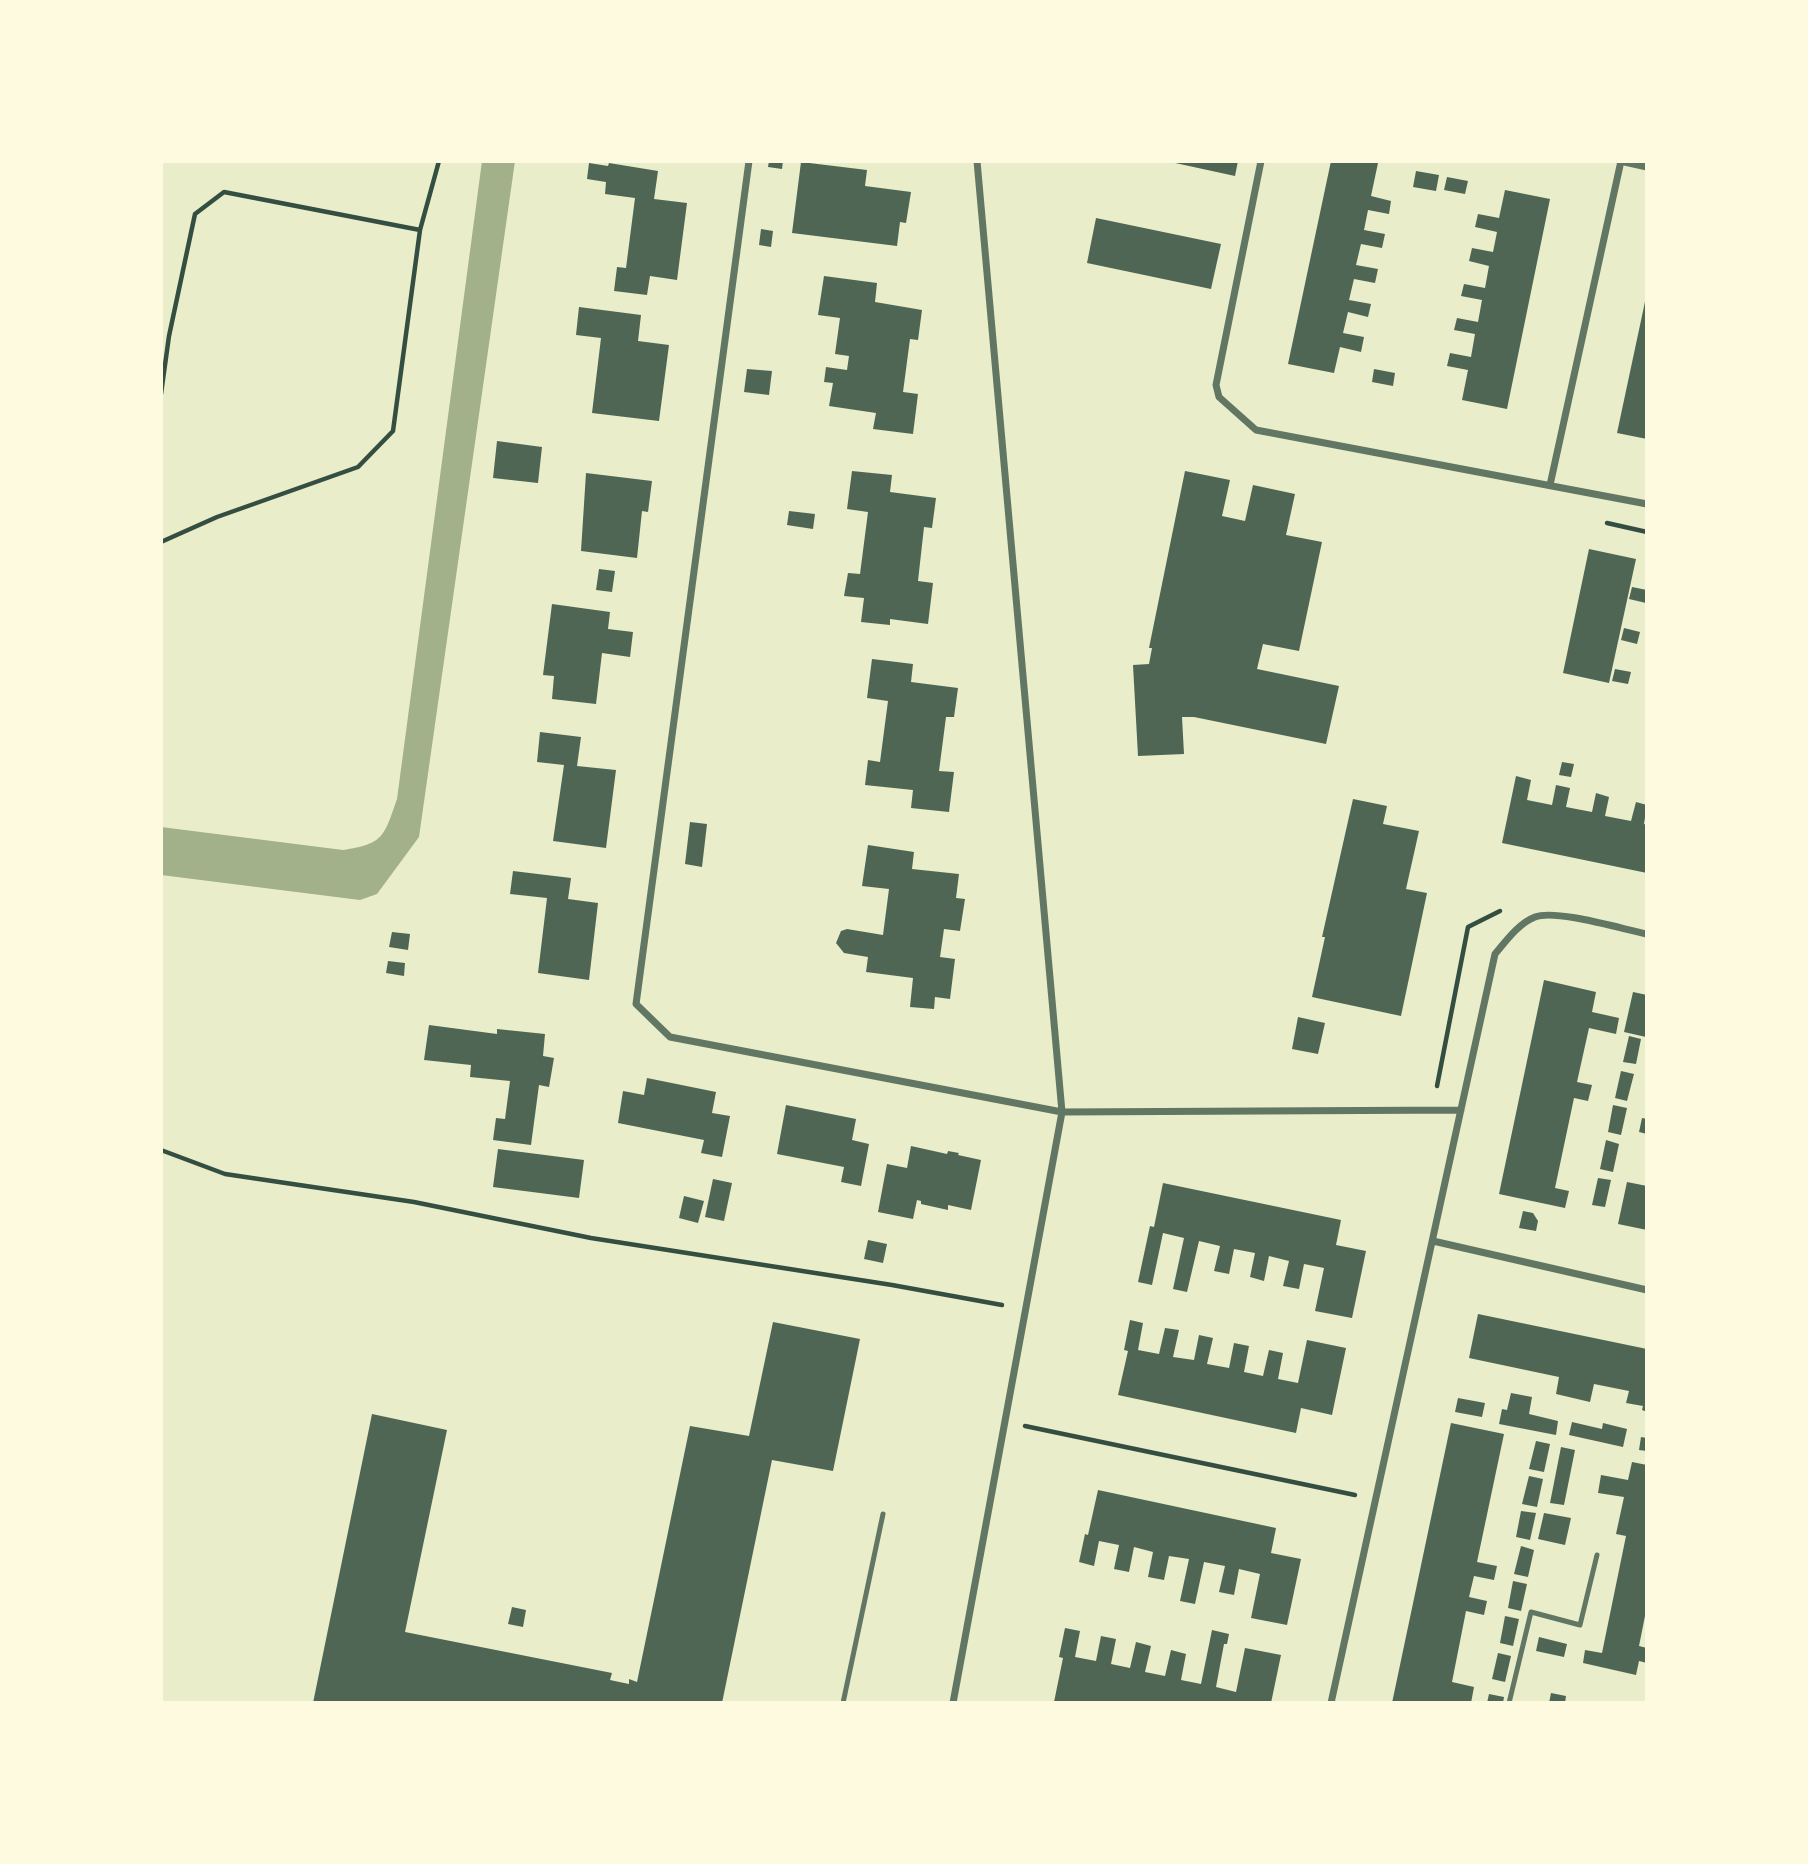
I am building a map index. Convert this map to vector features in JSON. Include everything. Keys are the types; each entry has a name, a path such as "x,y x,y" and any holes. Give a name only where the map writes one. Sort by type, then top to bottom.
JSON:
{"street":[{"path":"748,161 636,1004 670,1037 1062,1112 1461,1110"},
{"path":"953,1703 1062,1112 977,161"},
{"path":"1261,161 1216,386 1219,397 1256,430 1647,504"},
{"path":"1550,485 1620,161 1647,167"},
{"path":"1331,1703 1495,954 1510,935 1534,917 1554,915 1647,934"},
{"path":"1433,1241 1647,1290"}],"lane":[{"path":"843,1703 883,1514"},
{"path":"1509,1703 1531,1612 1580,1625 1597,1555"}],"path":[{"path":"161,542 217,517 358,467 393,431 420,230 439,161"},
{"path":"161,394 169,336 195,214 224,192 420,230"},
{"path":"1597,521 1647,531"},
{"path":"161,1150 225,1174 414,1202 591,1238 1024,1308"},
{"path":"1003,1422 1376,1500"}],"shaded area":[{"path":"482,161 515,161 419,837 377,894 360,900 161,875 161,827 343,850 375,841 389,822 397,799"}],"building":[{"path":"769,161 783,161 782,169 768,167"},
{"path":"1166,161 1238,161 1235,176"},
{"path":"1331,161 1378,163 1371,196 1391,201 1389,214 1368,210 1364,230 1385,234 1382,248 1361,244 1356,265 1378,269 1375,283 1354,279 1349,300 1371,304 1368,317 1348,312 1343,333 1364,337 1361,352 1340,347 1334,373 1288,364"},
{"path":"801,162 867,170 865,186 911,192 906,223 900,222 897,246 792,233"},
{"path":"589,163 608,166 609,163 658,171 654,199 687,203 677,280 650,276 647,295 614,291 617,267 626,268 635,198 605,194 606,182 587,179"},
{"path":"1416,171 1439,175 1436,191 1413,187"},
{"path":"1447,177 1468,181 1465,194 1444,190"},
{"path":"1505,190 1550,199 1507,409 1462,400 1468,370 1447,366 1450,353 1471,357 1475,334 1454,330 1457,318 1478,322 1482,300 1461,296 1464,284 1485,288 1489,266 1469,261 1472,248 1493,252 1497,232 1475,227 1478,214 1499,218"},
{"path":"1096,218 1221,244 1211,289 1087,263"},
{"path":"761,229 773,231 771,247 759,245"},
{"path":"824,276 877,283 875,302 922,310 918,340 910,339 903,392 918,394 913,434 873,429 876,413 829,406 833,383 824,382 826,367 847,370 849,356 835,354 840,318 818,315"},
{"path":"1647,297 1647,439 1617,433"},
{"path":"579,307 641,315 638,341 669,345 659,421 592,413 601,338 576,335"},
{"path":"747,369 772,371 769,395 744,392"},
{"path":"1374,369 1395,373 1393,386 1372,382"},
{"path":"497,441 542,447 538,483 493,478"},
{"path":"852,471 892,475 890,492 936,498 932,528 924,527 918,581 933,583 928,624 890,619 890,625 861,622 864,598 844,596 848,573 860,574 868,512 847,509"},
{"path":"1185,471 1230,480 1222,516 1245,521 1253,485 1295,494 1286,535 1322,542 1299,651 1263,644 1257,669 1339,686 1326,744 1194,717 1182,717 1184,754 1138,756 1133,665 1149,664 1152,648 1149,648"},
{"path":"586,473 652,481 648,512 642,511 637,558 581,551"},
{"path":"789,511 815,514 813,529 787,525"},
{"path":"1589,549 1636,559 1609,683 1563,673"},
{"path":"599,569 615,571 612,592 596,590"},
{"path":"1632,587 1647,590 1646,603 1629,599"},
{"path":"552,604 610,612 608,629 633,632 630,657 602,653 596,704 552,699 554,676 543,675"},
{"path":"1624,628 1640,632 1637,644 1621,640"},
{"path":"872,659 913,664 911,682 958,688 954,717 946,717 939,771 954,772 949,812 911,808 913,790 865,785 868,760 880,762 888,701 867,698"},
{"path":"1615,669 1631,672 1628,684 1612,681"},
{"path":"540,732 581,737 577,766 616,770 606,848 553,841 564,765 537,762"},
{"path":"1562,762 1574,764 1571,777 1559,775"},
{"path":"1516,776 1531,780 1527,800 1552,805 1556,785 1570,788 1566,807 1592,812 1596,793 1609,797 1605,816 1631,821 1636,802 1647,805 1644,824 1647,825 1647,873 1502,843"},
{"path":"1353,799 1387,806 1383,824 1419,831 1406,889 1427,893 1401,1016 1312,997 1325,937 1322,937"},
{"path":"690,822 707,824 702,867 685,864"},
{"path":"868,845 914,852 912,869 959,874 956,898 965,899 960,931 944,929 940,957 955,959 950,999 935,997 934,1009 910,1007 913,978 866,972 868,957 844,953 836,943 841,931 847,929 883,935 889,889 862,886"},
{"path":"513,871 571,878 568,899 598,903 589,980 538,973 547,898 510,894"},
{"path":"392,932 410,934 408,950 389,947"},
{"path":"388,961 405,963 404,976 386,973"},
{"path":"1544,980 1596,992 1592,1012 1619,1018 1616,1034 1589,1028 1577,1082 1592,1085 1588,1101 1574,1098 1555,1188 1569,1191 1565,1208 1499,1194"},
{"path":"1633,992 1647,995 1646,1037 1624,1032"},
{"path":"1298,1017 1325,1023 1318,1054 1292,1049"},
{"path":"429,1025 497,1034 497,1029 545,1034 543,1056 554,1058 549,1087 539,1085 531,1145 493,1140 496,1118 505,1119 510,1081 470,1077 471,1065 424,1060"},
{"path":"1629,1036 1641,1039 1636,1064 1623,1062"},
{"path":"1621,1071 1634,1074 1627,1101 1615,1098"},
{"path":"647,1078 716,1092 712,1113 730,1116 722,1157 701,1153 704,1140 618,1123 623,1091 644,1095"},
{"path":"786,1105 856,1119 852,1140 869,1144 861,1186 841,1182 844,1167 777,1154"},
{"path":"1613,1105 1627,1108 1621,1135 1608,1132"},
{"path":"1642,1118 1647,1119 1647,1134 1639,1132"},
{"path":"1606,1140 1619,1144 1613,1172 1600,1169"},
{"path":"911,1146 947,1154 948,1151 959,1153 958,1155 981,1160 971,1210 948,1205 948,1210 921,1204 921,1201 917,1200 913,1219 878,1212 887,1164 907,1168"},
{"path":"498,1149 584,1160 579,1198 493,1187"},
{"path":"1598,1178 1611,1180 1605,1207 1592,1205"},
{"path":"713,1179 732,1183 724,1221 705,1217"},
{"path":"1627,1182 1647,1186 1647,1230 1618,1224"},
{"path":"1163,1183 1341,1220 1336,1245 1366,1251 1352,1318 1315,1311 1324,1268 1304,1264 1299,1289 1283,1286 1289,1261 1269,1256 1264,1281 1250,1277 1255,1253 1234,1249 1229,1274 1214,1271 1220,1246 1199,1241 1187,1292 1173,1289 1184,1238 1163,1233 1152,1285 1138,1282"},
{"path":"684,1196 704,1201 698,1223 679,1218"},
{"path":"1523,1211 1533,1213 1538,1221 1536,1231 1519,1228"},
{"path":"868,1240 887,1244 883,1263 864,1259"},
{"path":"1478,1314 1647,1349 1647,1412 1642,1410 1643,1406 1626,1403 1629,1391 1594,1384 1590,1402 1556,1394 1559,1377 1469,1358"},
{"path":"1130,1320 1143,1323 1138,1350 1159,1354 1165,1328 1179,1330 1173,1357 1194,1360 1199,1335 1213,1338 1207,1364 1229,1368 1234,1343 1249,1346 1244,1372 1263,1376 1269,1350 1283,1353 1278,1379 1298,1383 1307,1340 1346,1348 1332,1415 1301,1408 1296,1433 1118,1395 1128,1351 1124,1350"},
{"path":"773,1322 860,1339 833,1471 772,1460 722,1703 313,1703 372,1414 447,1430 405,1632 612,1673 610,1680 629,1684 629,1679 637,1682 690,1426 749,1436"},
{"path":"1511,1393 1532,1397 1529,1414 1558,1421 1556,1435 1499,1424 1502,1409 1507,1410"},
{"path":"1458,1398 1485,1403 1482,1417 1455,1412"},
{"path":"1572,1422 1602,1429 1603,1423 1627,1429 1623,1447 1569,1435"},
{"path":"1451,1423 1504,1434 1477,1562 1497,1566 1494,1580 1474,1576 1469,1597 1487,1601 1484,1615 1466,1611 1452,1682 1474,1687 1471,1703 1392,1703"},
{"path":"1641,1437 1647,1438 1647,1451 1639,1450"},
{"path":"1536,1441 1550,1444 1544,1472 1529,1469"},
{"path":"1561,1447 1575,1450 1564,1505 1550,1503"},
{"path":"1632,1462 1647,1465 1647,1606 1639,1646 1647,1648 1647,1663 1639,1661 1636,1675 1583,1663 1585,1650 1602,1653 1626,1536 1616,1534 1624,1497 1598,1493 1601,1475 1628,1480"},
{"path":"1529,1476 1543,1479 1537,1507 1522,1504"},
{"path":"1098,1490 1276,1528 1271,1553 1301,1559 1287,1625 1251,1618 1260,1574 1239,1569 1234,1595 1219,1592 1225,1566 1204,1562 1195,1604 1180,1601 1189,1559 1169,1556 1164,1580 1148,1577 1153,1552 1134,1547 1129,1572 1114,1569 1119,1545 1099,1541 1094,1566 1079,1562"},
{"path":"1521,1511 1536,1513 1530,1540 1516,1537"},
{"path":"1544,1513 1571,1518 1565,1545 1538,1539"},
{"path":"1521,1546 1534,1550 1528,1577 1514,1574"},
{"path":"1513,1581 1527,1584 1521,1611 1508,1608"},
{"path":"512,1607 526,1610 523,1627 508,1624"},
{"path":"1505,1616 1519,1619 1513,1646 1500,1643"},
{"path":"1065,1628 1080,1631 1075,1657 1096,1661 1101,1636 1116,1639 1111,1664 1130,1668 1136,1642 1151,1646 1145,1672 1165,1676 1171,1650 1186,1654 1181,1680 1201,1684 1212,1630 1229,1634 1227,1644 1224,1644 1216,1687 1236,1692 1245,1648 1281,1655 1271,1703 1054,1702 1063,1658 1059,1657"},
{"path":"1539,1637 1567,1644 1564,1657 1536,1651"},
{"path":"1498,1653 1511,1656 1505,1682 1492,1679"},
{"path":"1551,1693 1566,1696 1565,1703 1549,1703"},
{"path":"1489,1694 1504,1697 1503,1703 1487,1703"}]}
